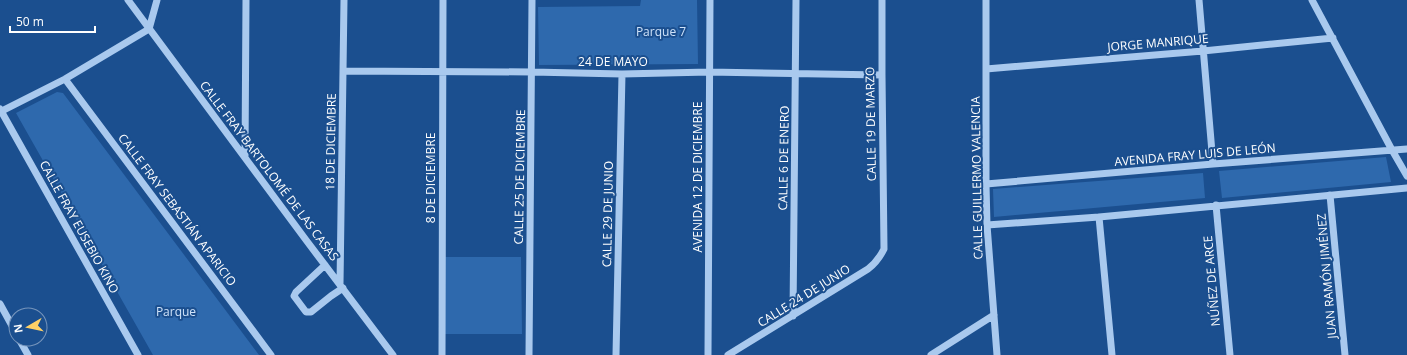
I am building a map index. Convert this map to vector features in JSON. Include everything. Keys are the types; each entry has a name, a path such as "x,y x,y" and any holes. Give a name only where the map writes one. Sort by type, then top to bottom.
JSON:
{"street":[{"name":"CALLE FRAY BARTOLOMÉ DE LAS CASAS","path":"128,0 393,355"},
{"path":"0,111 65,79 150,29 157,0"},
{"path":"245,156 246,0"},
{"name":"18 DE DICIEMBRE","path":"341,286 344,0"},
{"name":"8 DE DICIEMBRE","path":"442,355 443,0"},
{"name":"CALLE 25 DE DICIEMBRE","path":"529,355 532,0"},
{"name":"AVENIDA 12 DE DICIEMBRE","path":"708,355 710,0"},
{"name":"CALLE 6 DE ENERO","path":"793,316 796,0"},
{"name":"CALLE 19 DE MARZO","path":"882,0 884,249"},
{"name":"CALLE GUILLERMO VALENCIA","path":"986,0 987,225 997,355"},
{"path":"1199,0 1213,164"},
{"path":"1312,0 1407,176"},
{"name":"JORGE MANRIQUE","path":"986,69 1203,51 1332,38"},
{"name":"24 DE MAYO","path":"343,71 622,74 710,72 882,75"},
{"name":"CALLE 29 DE JUNIO","path":"616,355 622,74"},
{"name":"CALLE FRAY SEBASTIÁN APARICIO","path":"65,79 271,355"},
{"name":"CALLE FRAY EUSEBIO KINO","path":"0,111 138,355"},
{"name":"AVENIDA FRAY LUIS DE LEÓN","path":"986,184 1407,149"},
{"path":"987,225 1099,217 1407,188"},
{"name":"JUAN RAMÓN JIMÉNEZ","path":"1330,195 1345,355"},
{"name":"NÚÑEZ DE ARCE","path":"1216,206 1230,355"},
{"path":"1099,217 1112,355"},
{"name":"CALLE 24 DE JUNIO","path":"728,355 868,269 876,263 884,249"},
{"path":"325,265 296,292 294,296 306,312 311,312 341,286"},
{"path":"0,304 8,319"},
{"path":"931,355 994,315"}],"green space":[{"name":"Parque 7","path":"641,0 697,0 698,64 539,65 538,7 640,6"},
{"name":"Parque","path":"57,92 63,93 259,355 153,355 16,113"},
{"path":"1386,157 1391,182 1222,198 1219,171"},
{"path":"1203,173 1205,198 994,217 993,189"},
{"path":"445,257 521,257 522,334 445,334"}]}
